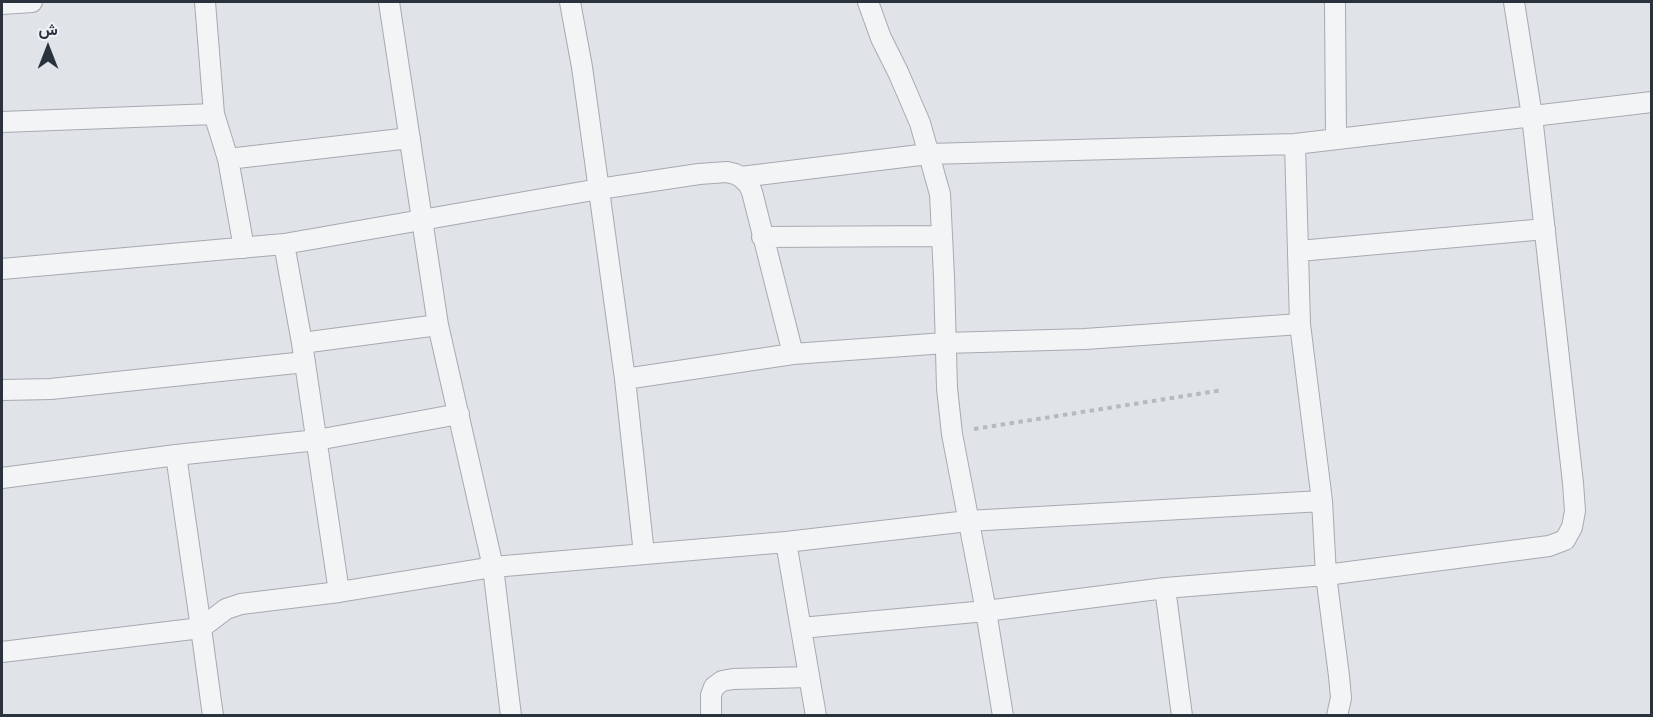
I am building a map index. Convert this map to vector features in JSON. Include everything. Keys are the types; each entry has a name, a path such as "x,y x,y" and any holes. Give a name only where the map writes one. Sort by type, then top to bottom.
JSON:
{"street":[{"path":"2,4 32,2"},
{"path":"205,2 214,114 228,159 244,248"},
{"path":"389,2 438,325 493,567 511,716"},
{"path":"570,2 582,67 625,379 644,554"},
{"path":"867,2 881,38 921,123 940,194 947,388 952,434 986,611 1003,716"},
{"path":"1335,2 1336,139"},
{"path":"801,628 986,611 1165,588 1326,575 1549,546 1565,540 1572,527 1575,511 1574,483 1532,116 1514,2"},
{"path":"741,177 928,154 1295,144 1652,102"},
{"path":"2,122 214,114"},
{"path":"228,159 410,138"},
{"path":"1295,144 1300,324 1322,501 1326,575 1339,676 1341,698 1337,716"},
{"path":"2,269 284,244 599,189 727,172 741,177 752,192 794,354"},
{"path":"1299,251 1545,229"},
{"path":"762,237 942,236"},
{"path":"284,244 304,352 339,592"},
{"path":"625,379 794,354 945,343 1086,339 1300,324"},
{"path":"2,390 51,389 304,352 438,325"},
{"path":"2,478 176,455 317,440 459,414"},
{"path":"176,455 213,716"},
{"path":"2,652 201,628 226,609 241,604 339,592 493,567 786,542 968,521 1322,501"},
{"path":"786,542 816,716"},
{"path":"1165,588 1182,716"},
{"path":"711,716 711,695 714,687 722,681 739,678 809,677"}],"path":[{"path":"952,434 995,425 1223,390"}]}
